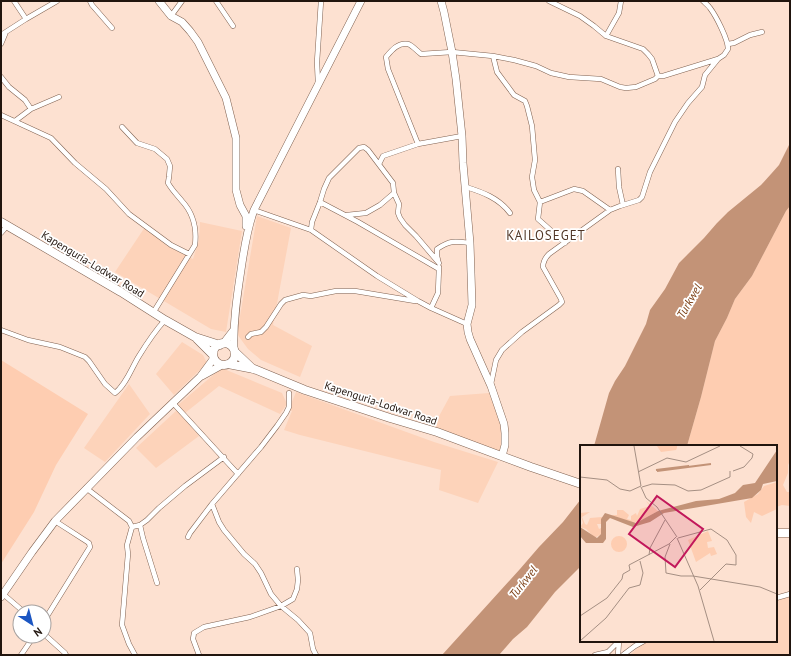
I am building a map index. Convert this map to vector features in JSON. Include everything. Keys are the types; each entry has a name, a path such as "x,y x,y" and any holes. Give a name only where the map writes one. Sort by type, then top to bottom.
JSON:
{"highway":[{"name":"Kapenguria-Lodwar Road","path":"4,224 121,292 164,320 195,337 222,344"},
{"name":"Kapenguria-Lodwar Road","path":"195,337 213,356"},
{"path":"222,344 229,345 234,350 234,359 225,364 216,361 213,356 214,350 222,344"},
{"name":"Kapenguria-Lodwar Road","path":"234,350 254,369"},
{"name":"Kapenguria-Lodwar Road","path":"225,364 254,369 305,390 437,432 530,467 578,482"},
{"path":"777,533 790,533"}],"street":[{"path":"14,1 26,19"},
{"path":"1,35 57,1"},
{"path":"90,1 112,28"},
{"path":"159,1 171,16 182,22 198,42 226,98 236,138 236,190 240,205 246,216 246,235 233,331 234,350"},
{"path":"171,16 182,1"},
{"path":"216,1 234,26"},
{"path":"318,85 317,62 320,1"},
{"path":"246,235 254,210 361,1"},
{"path":"441,1 452,52 462,136 470,242 472,305 468,332 491,386 500,412 505,433 505,445 502,456"},
{"path":"549,1 580,16 606,36 643,49 652,60 658,76"},
{"path":"606,36 619,13 621,1"},
{"path":"418,144 388,69 386,57 400,44 408,44 421,54 452,52 494,56 536,66 551,73 569,77 601,79 620,87 636,87 658,76 663,76 718,59 724,55 728,49 728,44 719,23 710,8 703,1"},
{"path":"1,44 6,32"},
{"path":"728,44 762,32"},
{"path":"494,56 497,72 514,95 525,101 527,106 532,126 535,160 532,177 534,190 540,202 538,219 564,243"},
{"path":"491,386 496,360 502,350 522,332 562,302 543,267 543,263 549,254 610,210 639,200 642,197 650,172 670,130 681,113 702,87 705,76 718,59"},
{"path":"1,77 9,87 26,100 31,109"},
{"path":"15,121 31,109 59,97"},
{"path":"1,115 51,138 75,163 106,189 129,214 171,245 190,254"},
{"path":"122,127 137,143 155,149 167,159 170,166 168,183 188,208 194,221 196,235 195,245 153,313"},
{"path":"379,164 383,156 418,144 462,136"},
{"path":"311,230 312,222 329,178 359,148 364,148 368,150 394,183 394,193 399,204 398,213 400,218 439,263"},
{"path":"618,169 619,187 623,205"},
{"path":"466,187 483,193 498,201 505,206 510,213"},
{"path":"540,202 574,189 583,191 610,210"},
{"path":"347,216 366,213 380,205 394,193"},
{"path":"320,202 439,269"},
{"path":"254,210 311,230 377,276 418,301 468,324"},
{"path":"1,233 4,224"},
{"path":"431,308 438,293 439,263 437,249 452,241 470,242"},
{"path":"248,337 251,334 261,332 266,327 285,300 303,295 311,296 336,291 355,291 418,301"},
{"path":"1,330 28,340 60,347 85,357 105,384 115,393 123,385 139,356 164,320"},
{"path":"222,344 233,331"},
{"path":"13,604 2,596 55,521 137,437 200,377 213,356"},
{"path":"200,377 225,364"},
{"path":"188,537 212,504 266,441 286,413 289,402 289,393"},
{"path":"174,403 238,474"},
{"path":"132,527 140,525 185,486 224,457"},
{"path":"86,488 122,515 129,521 132,527 127,545 128,554 122,625 135,655"},
{"path":"212,504 224,530 244,554 255,564 271,594 310,633 313,649 316,655"},
{"path":"52,608 90,547 89,543 55,521"},
{"path":"140,525 157,583"},
{"path":"199,655 193,639 194,633 204,627 250,617 282,606 293,599 297,585 297,569"},
{"path":"777,598 790,594"},
{"path":"52,640 66,655"},
{"path":"595,655 608,652 618,642"},
{"path":"618,655 619,642"},
{"path":"623,655 642,642"},
{"path":"21,655 29,644"}],"shaded area":[{"path":"790,206 790,461 788,465 788,473 783,485 787,492 790,492 790,506 782,505 777,507 777,445 687,445 715,341 735,299 752,276"},
{"path":"257,216 291,228 273,325 312,346 300,377 261,360 248,349 237,334"},
{"path":"200,222 242,231 226,332 211,329 115,272 145,227 167,246 193,259 199,240"},
{"path":"182,342 203,355 207,363 174,395 156,374"},
{"path":"1,360 88,414 56,465 34,512 1,564"},
{"path":"224,369 282,393 287,404 280,414 219,386 185,413 178,405 219,370"},
{"path":"129,384 150,414 105,462 84,448"},
{"path":"296,392 434,442 498,462 478,503 439,490 441,470 284,430 292,411 289,409"},
{"path":"489,393 504,433 499,453 432,429 450,396"},
{"path":"177,410 199,436 156,468 136,448"},
{"path":"790,596 790,655 630,655 645,642 777,642 777,600"}],"water":[{"name":"Turkwel","path":"790,143 790,206 752,276 735,299 715,341 687,445 594,445 609,393 625,366 646,324 650,310 665,289 679,263 728,212 761,185 779,165"},
{"name":"Turkwel","path":"580,500 580,567 555,592 527,627 513,639 499,655 442,655 539,547 563,522"}],"district":[{"name":"KAILOSEGET","path":"546,235"}]}
